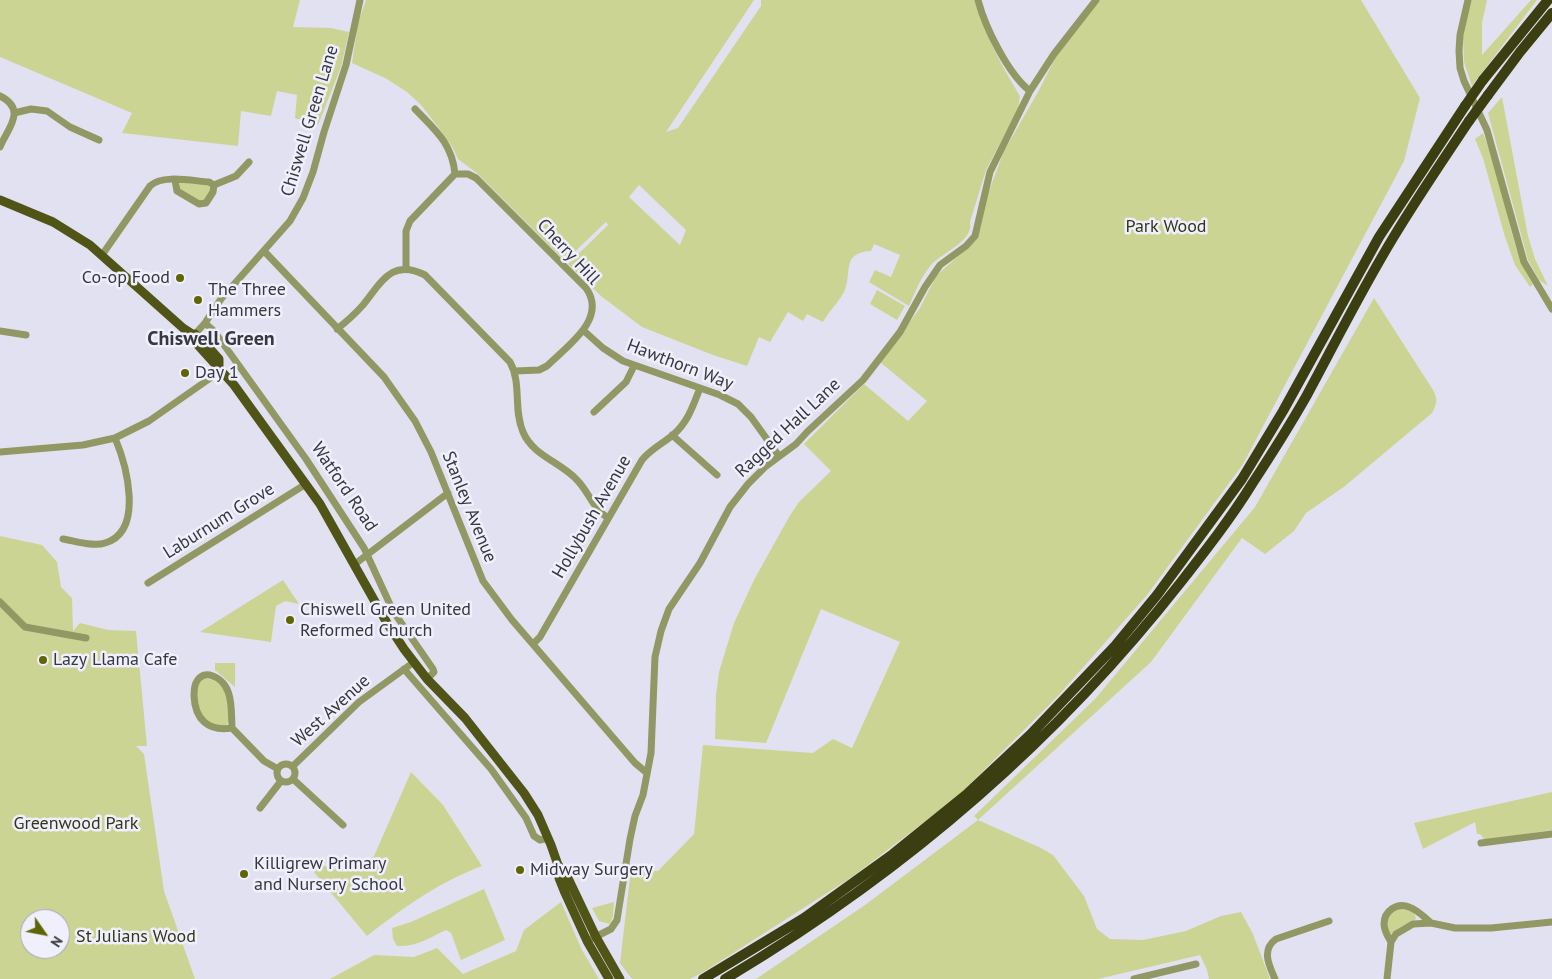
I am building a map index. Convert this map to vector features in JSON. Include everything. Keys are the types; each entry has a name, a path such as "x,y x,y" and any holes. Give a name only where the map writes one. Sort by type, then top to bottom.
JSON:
{"highway":[{"path":"703,979 804,918 893,854 966,795 1069,696 1115,646 1157,595 1242,479 1283,411 1379,237 1483,80 1548,0"},
{"path":"726,979 772,952 865,889 914,851 988,788 1050,730 1110,668 1193,567 1251,487 1305,399 1393,237 1488,95 1552,13"}],"main road":[{"name":"Watford Road","path":"0,200 66,230 102,255 183,328 195,334 196,343 234,385 306,484 355,564 387,623 414,662 427,679 465,718 524,793 538,815 558,865 566,874 609,979"},
{"name":"Watford Road","path":"591,939 620,979"}],"street":[{"name":"Chiswell Green Lane","path":"195,334 221,300 297,211 308,188 346,65 360,0"},
{"path":"978,0 980,10 998,48 1017,79 1030,91"},
{"name":"Ragged Hall Lane","path":"591,939 611,929 617,920 630,839 651,753 655,657 667,614 700,563 730,507 756,475 796,444 863,380 900,332 925,287 940,265 966,246 975,236 990,172 1030,91 1054,54 1096,0"},
{"path":"1468,0 1458,50 1460,68 1464,81 1487,130 1524,262 1552,309"},
{"path":"0,96 10,104 14,113 13,125 0,147"},
{"path":"14,113 32,109 47,111 70,127 99,140"},
{"path":"406,269 406,231 410,220 455,174 453,157 450,150 415,109"},
{"path":"102,255 150,186 157,181 176,180 214,184 236,176 249,162"},
{"name":"Cherry Hill","path":"455,174 468,174 476,178 586,288 591,296 593,313 589,323 583,330 543,369 515,371"},
{"path":"176,180 177,190 199,204 208,201 214,189 214,184"},
{"name":"Stanley Avenue","path":"264,251 384,377 399,397 415,421 431,452 483,581 533,644 635,763 647,773"},
{"path":"337,329 359,309 382,280 393,272 406,269 419,272 430,279 505,356 515,371 518,411 527,440 541,454 572,475 585,490 596,509 608,518"},
{"name":"Watford Road","path":"205,323 214,331 306,460 364,548 393,611 433,669 434,672 427,679"},
{"name":"Hawthorn Way","path":"583,330 612,355 634,366 730,399 745,409 779,456"},
{"path":"0,331 26,335"},
{"path":"594,412 626,382 634,366"},
{"path":"0,452 83,445 115,438 149,421 209,380 219,369"},
{"name":"Hollybush Avenue","path":"533,644 540,637 642,460 651,450 672,435 684,423 691,412 700,388"},
{"path":"672,435 717,475"},
{"path":"63,539 106,543 117,535 127,522 130,505 128,486 115,438"},
{"name":"Laburnum Grove","path":"148,584 306,484"},
{"path":"355,564 448,492"},
{"path":"0,602 22,626 86,638"},
{"name":"West Avenue","path":"293,766 359,702 414,662"},
{"path":"404,669 502,783 526,818 536,838 540,840 548,838"},
{"path":"232,728 212,727 196,712 194,690 195,683 200,677 207,674 212,676 228,689 231,698 232,728 264,761 278,769"},
{"path":"278,769 285,764 293,766 295,771 293,779"},
{"path":"278,769 278,777 281,781"},
{"path":"281,781 286,782 293,779"},
{"path":"293,779 342,825"},
{"path":"260,808 281,781"},
{"path":"1481,843 1552,834"},
{"path":"1391,942 1384,923 1386,915 1397,906 1411,907 1431,923"},
{"path":"1274,979 1267,959 1267,952 1272,942 1329,921"},
{"path":"1387,979 1391,942 1396,934 1408,926 1419,923 1431,923 1455,928 1491,928 1552,922"},
{"path":"1134,979 1196,964"}],"green space":[{"path":"0,0 300,0 293,27 331,28 349,32 341,67 318,125 295,118 297,95 277,91 271,116 241,111 238,146 122,133 132,113 0,57"},
{"path":"366,0 754,0 666,132 678,128 761,6 761,0 975,0 994,50 1020,96 1018,109 986,170 967,235 963,241 931,265 921,280 909,306 869,282 875,270 891,277 900,255 874,244 871,251 861,253 851,260 844,292 823,322 807,314 803,321 788,312 770,342 759,337 747,366 713,355 642,327 601,296 568,264 608,225 606,222 565,261 478,174 458,159 453,148 421,105 407,92 387,79 352,63 358,23","holes":["639,185 686,230 680,245 629,197"]},
{"name":"Park Wood","path":"1093,0 1361,0 1420,98 1404,161 1243,464 1147,595 1057,697 957,797 852,877 690,979 632,979 620,963 631,869 658,871 694,834 703,745 813,753 833,739 852,748 900,642 821,609 766,743 715,739 716,695 719,672 734,623 754,580 789,517 799,502 831,471 804,444 864,384 908,421 927,401 880,362 920,308 936,276 976,240 983,217 983,207 1004,151 1058,53"},
{"path":"1470,0 1487,0 1482,23 1482,55 1531,0 1537,0 1472,86 1464,62 1463,37"},
{"path":"1502,97 1528,236 1535,259 1548,286 1539,280 1528,260 1488,113"},
{"path":"1483,133 1497,175 1513,238 1521,262 1533,284 1530,287 1515,265 1505,237 1483,158 1475,139"},
{"path":"180,182 208,185 211,187 211,193 201,203 179,190"},
{"path":"877,290 905,306 897,320 870,304"},
{"path":"1374,298 1433,390 1436,402 1432,413 1345,486 1306,513 1294,531 1265,554 1242,538 1151,662 978,820 974,816 1095,699 1255,507"},
{"name":"Greenwood Park","path":"0,536 42,545 57,562 61,587 72,598 73,631 80,623 108,630 136,631 147,746 136,746 144,754 164,891 195,979 0,979"},
{"path":"283,580 299,604 285,601 276,606 271,642 200,632"},
{"path":"215,663 235,663 235,687 215,670"},
{"path":"205,678 216,681 226,691 229,720 226,726 223,727 207,721 200,711 197,693 198,687"},
{"path":"411,772 443,805 482,866 466,872 422,896 367,936 303,859 343,872 374,856"},
{"path":"1552,792 1552,830 1485,840 1480,834 1477,834 1475,822 1423,849 1414,823"},
{"path":"978,820 1053,855 1084,896 1097,929 1110,939 1143,940 1186,931 1221,916 1241,912 1253,934 1270,979 1209,979 1200,955 1098,979 756,979 865,905"},
{"path":"484,889 505,940 461,960 451,933 446,930 416,943 397,946 393,939 392,928 411,922"},
{"path":"561,902 582,950 599,979 330,979 374,955 414,957 437,948 463,974 516,951 524,930"},
{"path":"614,902 613,916 610,924 599,921 592,908"},
{"path":"1402,908 1414,912 1416,919 1399,928 1391,935 1387,925 1388,918 1393,912"}],"place":[{"name":"Co-op Food","path":"180,278"},
{"name":"The Three Hammers","path":"198,300"},
{"name":"Day 1","path":"185,373"},
{"name":"Chiswell Green United Reformed Church","path":"290,620"},
{"name":"Lazy Llama Cafe","path":"43,660"},
{"name":"Midway Surgery","path":"520,870"},
{"name":"Killigrew Primary and Nursery School","path":"244,874"}],"district":[{"name":"Chiswell Green","path":"211,339"}],"park label":[{"name":"St Julians Wood","path":"136,937"}]}
